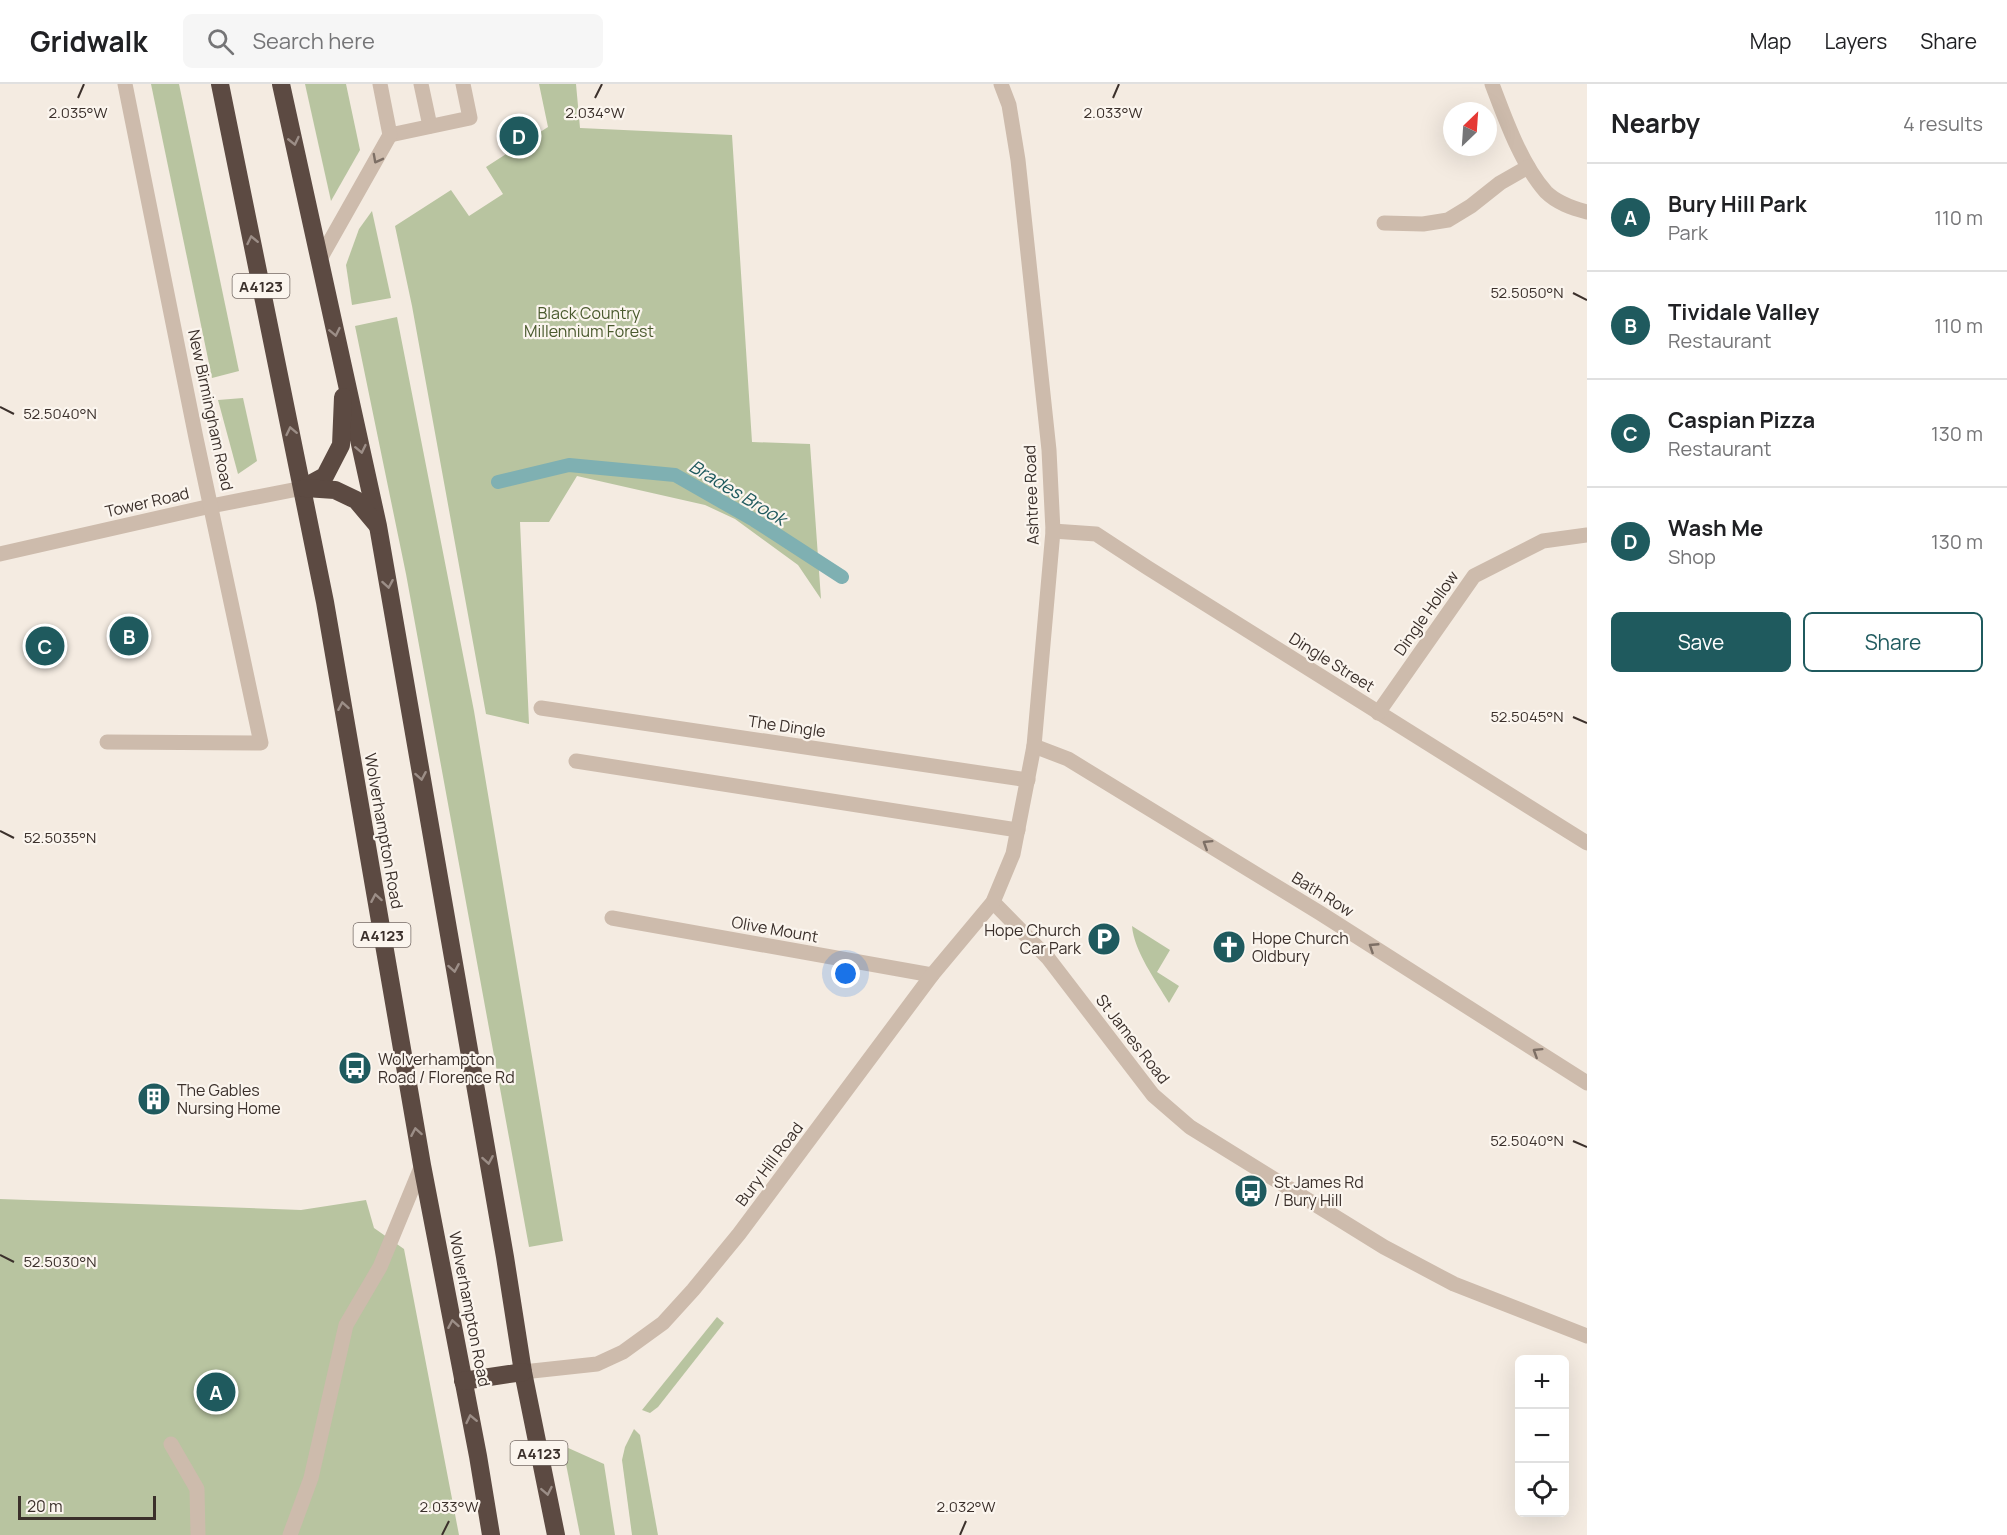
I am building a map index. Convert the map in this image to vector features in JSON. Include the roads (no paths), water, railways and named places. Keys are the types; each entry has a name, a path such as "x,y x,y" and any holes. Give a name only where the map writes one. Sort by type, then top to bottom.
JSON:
{"highway":[{"name":"A4123","path":"220,84 303,488"},
{"name":"A4123","path":"281,84 378,526 523,1372 556,1535"},
{"path":"303,488 325,476 341,445 344,371"},
{"path":"303,488 335,490 356,500 378,526"},
{"name":"Wolverhampton Road","path":"303,488 327,614 422,1166 491,1535"},
{"path":"463,1381 523,1372"}],"street":[{"name":"New Birmingham Road","path":"107,742 261,743 125,84"},
{"path":"320,259 390,135 380,84"},
{"path":"421,84 430,126"},
{"path":"390,135 470,118 463,84"},
{"name":"Ashtree Road","path":"993,902 1013,854 1034,746 1053,531 1049,450 1018,160 1009,105 1001,84"},
{"path":"1492,84 1528,167 1547,193 1568,207 1587,212"},
{"path":"1384,223 1423,224 1448,220 1471,206 1500,183 1528,167"},
{"name":"Tower Road","path":"0,554 211,506 303,488"},
{"name":"Dingle Street","path":"1053,531 1096,534 1587,843"},
{"name":"Dingle Hollow","path":"1378,713 1474,576 1543,541 1587,535"},
{"name":"The Dingle","path":"541,708 1028,780"},
{"name":"Bath Row","path":"1034,746 1068,759 1320,914 1587,1083"},
{"path":"576,761 1018,830"},
{"name":"Bury Hill Road","path":"523,1372 597,1364 623,1352 663,1323 739,1234 933,975 993,902"},
{"name":"St James Road","path":"993,902 1048,958 1153,1095 1190,1127 1384,1247 1454,1284 1587,1336"},
{"name":"Olive Mount","path":"612,918 933,975"},
{"path":"290,1535 311,1478 346,1325 380,1267 422,1166"},
{"path":"171,1444 197,1489 198,1535"}],"waterway":[{"name":"Brades Brook","path":"498,482 569,465 675,475 754,520 842,577"}],"place":[{"name":"Wash Me","path":"519,136"},
{"name":"Tividale Valley","path":"129,636"},
{"name":"Caspian Pizza","path":"45,646"},
{"name":"Hope Church Car Park","path":"1104,939"},
{"name":"Hope Church Oldbury","path":"1229,947"},
{"name":"Wolverhampton Road / Florence Rd","path":"355,1068"},
{"name":"The Gables Nursing Home","path":"154,1099"},
{"name":"St James Rd / Bury Hill","path":"1251,1191"},
{"name":"Bury Hill Park","path":"216,1392"}],"park label":[{"name":"Black Country Millennium Forest","path":"589,322"}]}
